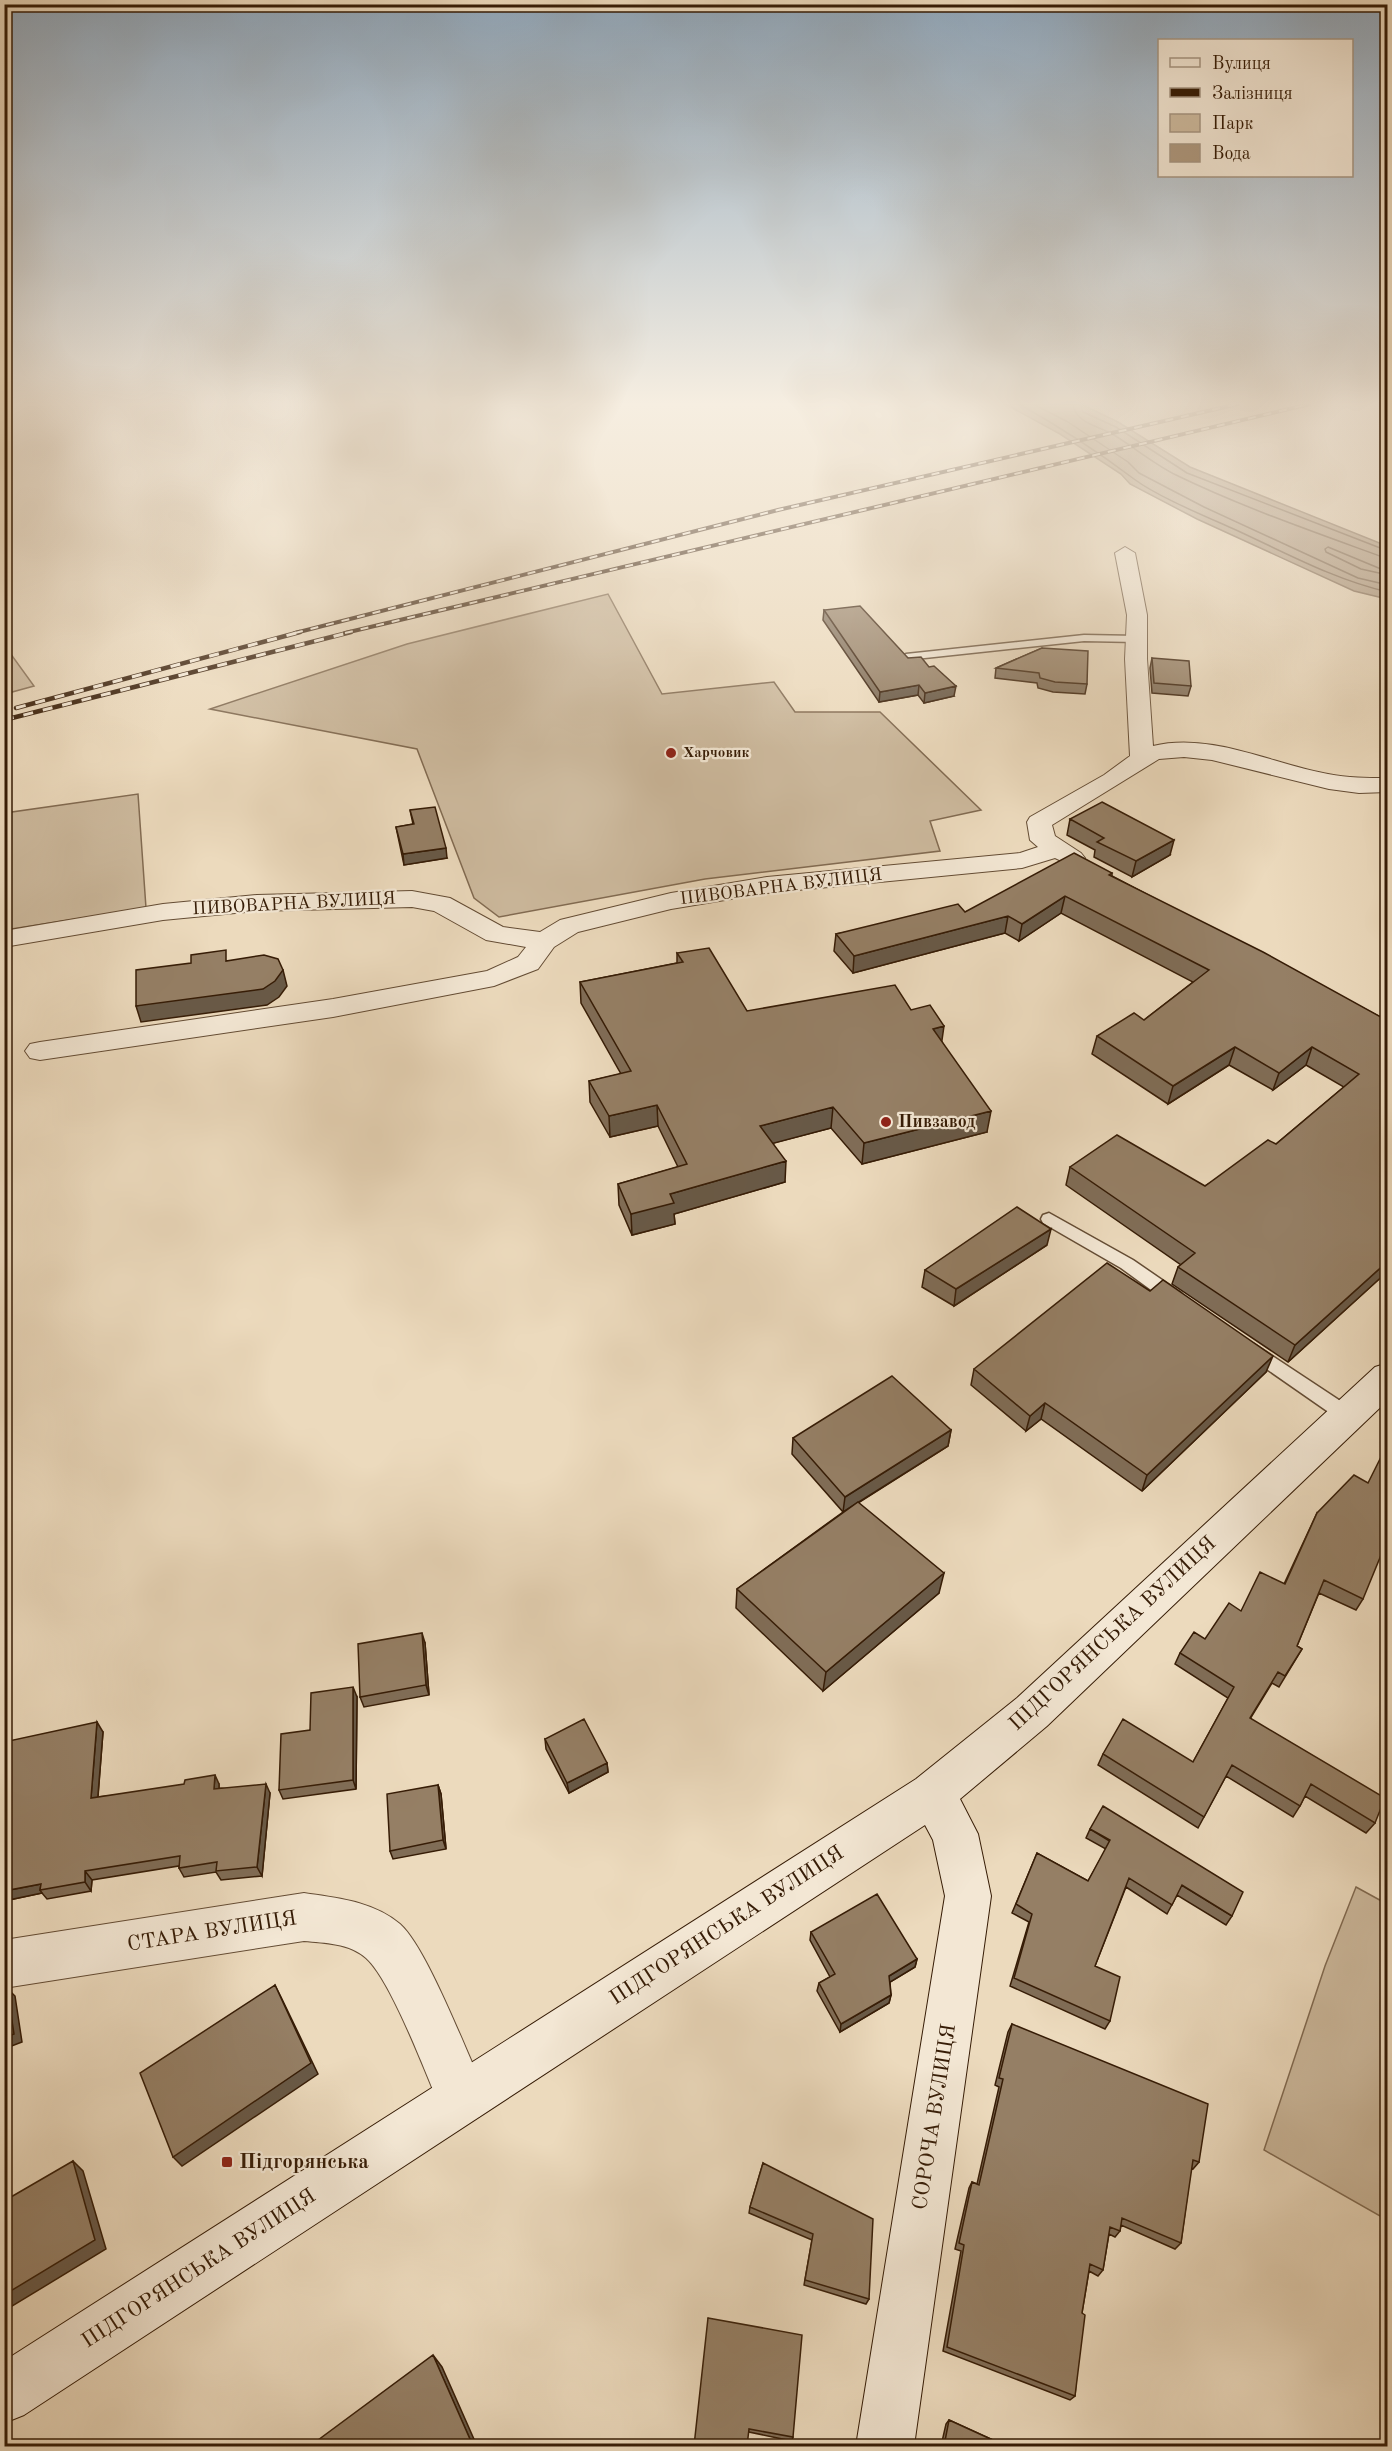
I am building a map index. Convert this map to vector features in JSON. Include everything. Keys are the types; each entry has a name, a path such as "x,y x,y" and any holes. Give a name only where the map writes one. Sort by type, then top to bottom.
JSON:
{"street":[{"path":"1125,553 1137,615 1142,757"},
{"path":"1097,872 1056,850 1043,840 1039,822 1122,773 1142,757 1157,752 1185,750 1220,755 1344,785 1388,785"},
{"name":"ПИВОВАРНА ВУЛИЦЯ","path":"4,939 164,912 257,903 412,899 441,904 496,934 544,941 569,926 671,902 767,885 1023,860 1056,850"},
{"path":"40,1051 333,1008 494,978 528,963 544,941"},
{"name":"ПІДГОРЯНСЬКА ВУЛИЦЯ","path":"4,2396 932,1794 1032,1712 1388,1377"},
{"name":"СОРОЧА ВУЛИЦЯ","path":"885,2446 968,1896 955,1834 932,1794"},
{"name":"СТАРА ВУЛИЦЯ","path":"4,1964 304,1917 351,1923 383,1941 403,1968 462,2098"}],"lane":[{"path":"906,657 1084,638 1137,639"},
{"path":"1049,1219 1127,1264 1194,1310"},
{"path":"1242,1343 1347,1415"}],"green space":[{"name":"Харчовик","path":"608,594 662,694 774,682 795,712 880,712 981,810 930,821 940,851 705,879 499,917 474,898 417,749 210,709 407,644"},
{"path":"5,646 34,686 5,694"},
{"path":"138,794 146,908 5,930 5,813"},
{"path":"1356,1887 1387,1904 1387,2220 1264,2150 1325,1966"}],"water":[{"path":"1318,518 1387,546 1387,599 1354,591 1197,519"}],"building":[{"path":"860,606 908,658 921,657 929,667 934,666 956,686 925,693 919,685 880,692 824,610"},
{"path":"1042,648 1088,651 1087,684 1055,682 1040,678 1039,673 996,668"},
{"path":"1152,658 1189,661 1191,686 1154,683"},
{"path":"1102,802 1174,840 1136,861 1097,842 1104,838 1070,819"},
{"path":"435,807 446,848 403,854 396,827 414,824 410,810"},
{"path":"1074,853 1112,873 1109,875 1263,952 1388,1021 1388,1261 1295,1345 1178,1267 1195,1253 1070,1167 1117,1135 1205,1186 1268,1140 1276,1144 1359,1074 1312,1047 1279,1073 1235,1047 1173,1086 1097,1036 1134,1013 1144,1020 1209,970 1065,896 1022,924 1008,916 854,956 836,934 958,904 965,912"},
{"path":"709,948 747,1011 895,985 911,1010 930,1005 944,1026 933,1029 991,1111 864,1143 833,1107 760,1126 786,1161 670,1194 674,1203 631,1214 618,1184 687,1164 657,1105 609,1116 589,1081 631,1071 580,982 683,962 677,953"},
{"path":"226,950 226,961 264,955 278,959 283,970 275,981 263,989 136,1006 136,970 191,963 191,955"},
{"path":"1017,1207 1051,1229 956,1289 925,1270"},
{"path":"1107,1263 1150,1291 1163,1280 1273,1356 1147,1475 1045,1403 1030,1416 974,1369"},
{"path":"892,1376 951,1430 845,1497 793,1438"},
{"path":"1384,1451 1388,1453 1388,1538 1363,1599 1324,1580 1297,1646 1302,1649 1285,1676 1278,1672 1250,1718 1385,1798 1375,1823 1311,1784 1300,1806 1232,1765 1204,1817 1103,1754 1123,1719 1193,1762 1234,1687 1180,1653 1194,1632 1205,1639 1229,1603 1241,1611 1260,1572 1285,1584 1317,1513 1354,1475 1368,1483"},
{"path":"858,1502 944,1573 826,1672 737,1589"},
{"path":"422,1633 426,1685 360,1697 358,1644"},
{"path":"353,1687 353,1780 279,1790 281,1734 310,1730 311,1693"},
{"path":"584,1719 607,1763 567,1783 545,1739"},
{"path":"97,1722 91,1798 184,1784 185,1780 215,1775 214,1789 266,1784 257,1867 216,1871 217,1862 179,1868 180,1856 85,1871 85,1882 40,1890 41,1884 4,1891 4,1742"},
{"path":"438,1785 443,1840 390,1851 387,1794"},
{"path":"1103,1806 1243,1892 1232,1916 1182,1885 1172,1905 1129,1878 1095,1966 1120,1977 1110,2021 1014,1978 1032,1914 1016,1904 1037,1853 1088,1881 1110,1840 1090,1829"},
{"path":"877,1894 917,1959 889,1976 891,1995 841,2024 819,1983 835,1974 811,1932"},
{"path":"275,1985 311,2063 173,2157 140,2073"},
{"path":"7,1988 14,2034 4,2038 4,1989"},
{"path":"1012,2024 1208,2104 1199,2162 1193,2160 1181,2243 1122,2218 1120,2231 1110,2227 1103,2270 1090,2264 1082,2313 1085,2315 1075,2396 947,2347 964,2245 959,2243 972,2182 979,2185 1003,2079 999,2078"},
{"path":"73,2161 95,2240 4,2295 4,2201"},
{"path":"763,2163 873,2219 869,2299 805,2280 813,2234 750,2207"},
{"path":"708,2318 802,2335 793,2437 749,2429 747,2446 694,2446"},
{"path":"433,2355 473,2446 310,2446"},
{"path":"949,2420 1006,2446 944,2446"}],"railway":[{"path":"295,633 745,518"},
{"path":"345,633 828,518"},
{"path":"16,708 300,632"},
{"path":"4,720 351,632"}],"place":[{"name":"Харчовик","path":"671,753"},
{"name":"Пивзавод","path":"886,1122"},
{"name":"Підгорянська","path":"227,2162"}]}
